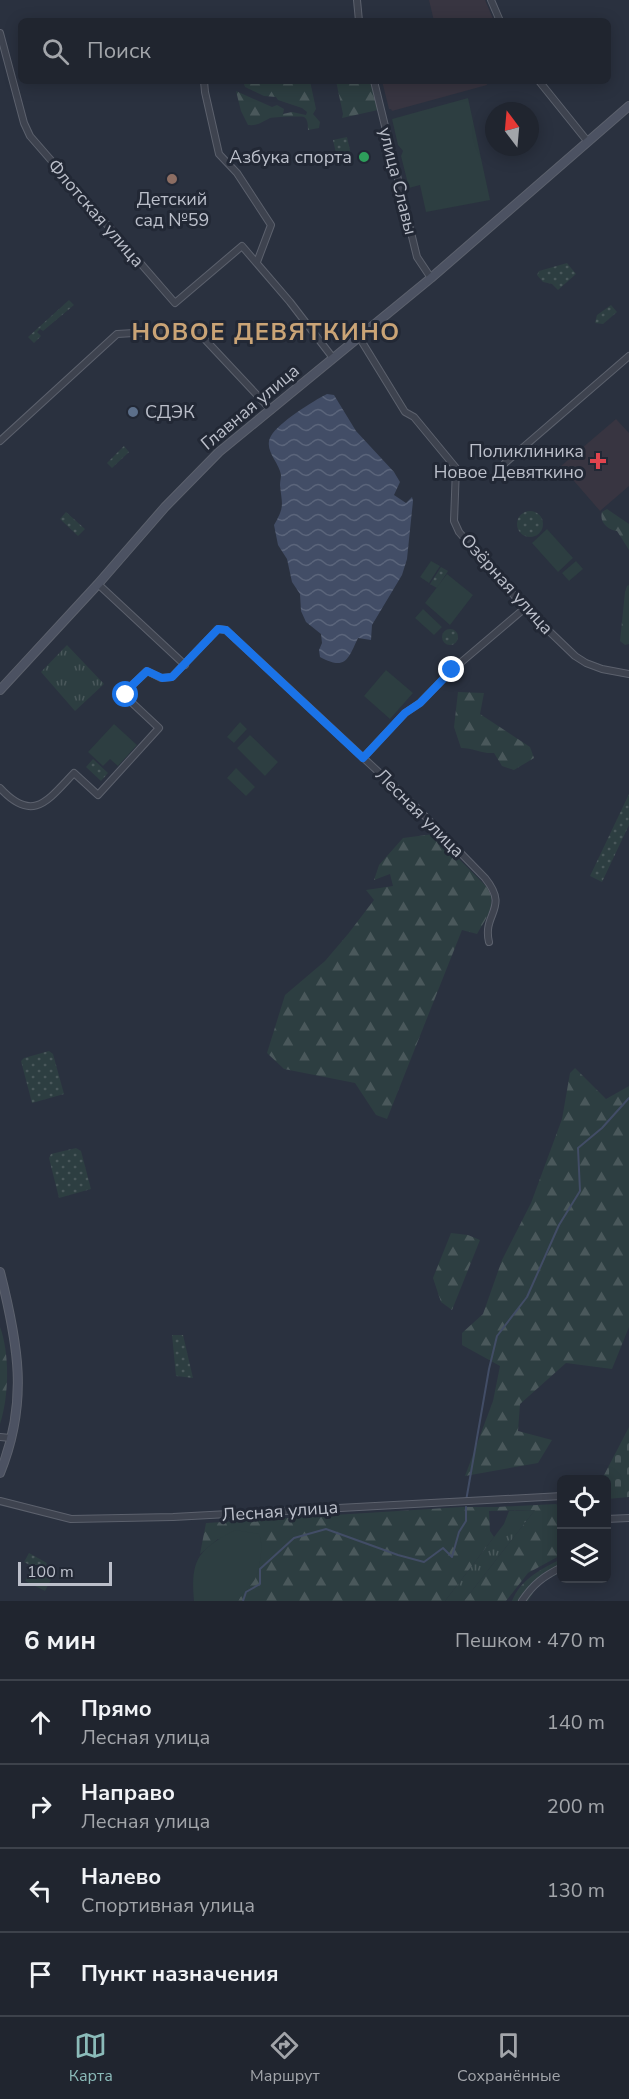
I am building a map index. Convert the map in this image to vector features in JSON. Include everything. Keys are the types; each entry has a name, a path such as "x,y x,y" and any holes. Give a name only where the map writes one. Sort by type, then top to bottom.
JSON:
{"main road":[{"name":"Главная улица","path":"0,690 183,488 219,452 431,278 629,106"},
{"path":"0,1272 13,1324 19,1365 17,1406 11,1438 0,1473"}],"street":[{"path":"357,0 359,18"},
{"path":"491,0 500,18"},
{"name":"Флотская улица","path":"0,33 24,123 30,136 175,303 242,246 257,262"},
{"path":"204,84 219,154 237,173 272,225 257,262 333,358"},
{"name":"улица Славы","path":"376,84 417,257 431,278"},
{"path":"541,84 588,142"},
{"path":"0,441 117,334 192,330 198,332 271,410"},
{"name":"Озёрная улица","path":"359,337 405,412 414,417 456,468 454,520 459,532 525,608 581,660 604,670 629,674"},
{"path":"505,463 629,356"},
{"path":"98,584 185,665"},
{"path":"363,758 405,713 420,703 452,670 525,608"},
{"name":"Лесная улица","path":"0,788 18,804 28,808 37,807 50,799 74,773 98,795 159,728 128,699 126,691 147,671 166,679 177,673 218,629 226,630 414,805 490,885 497,899 487,935 489,942"},
{"path":"0,1437 11,1438"},
{"name":"Лесная улица","path":"0,1501 71,1519 173,1517 557,1496"},
{"path":"611,1519 629,1518"},
{"path":"522,1601 540,1578 557,1569"}],"shaded area":[{"path":"429,0 485,0 493,18 433,18"},
{"path":"383,84 487,84 392,111 389,109"},
{"name":"Поликлиника Новое Девяткино","path":"616,419 629,433 629,486 600,511 561,466"}],"green space":[{"path":"244,84 311,84 316,109 313,114 320,122 319,128 308,130 308,123 304,117 270,118 248,125 241,111 236,91 272,107 277,105 284,109 283,114 292,112 306,115 307,112 278,100 276,97 264,96 245,87"},
{"path":"337,84 373,84 378,110 342,118"},
{"path":"468,98 490,200 426,212 420,185 409,188 401,156 403,151 398,145 392,119"},
{"path":"347,137 353,163 341,165 338,162 333,140"},
{"path":"567,263 576,274 558,290 552,284 543,282 537,275 539,271"},
{"path":"69,300 74,305 43,331 40,329 37,332 41,336 34,343 28,337"},
{"path":"611,305 617,312 603,324 595,323 597,315"},
{"path":"124,446 129,452 112,468 107,463"},
{"path":"607,509 629,524 629,550 617,531 603,522 602,512"},
{"path":"530,511 539,515 543,524 539,533 530,537 521,533 517,524 521,515"},
{"path":"66,512 85,529 78,536 60,519"},
{"path":"547,529 573,558 558,572 532,543"},
{"path":"431,561 440,566 429,583 420,577"},
{"path":"576,561 583,569 569,581 562,573"},
{"path":"441,567 448,571 437,588 430,584"},
{"path":"447,574 473,595 450,625 425,603"},
{"path":"629,585 629,644 625,645 620,641 625,592"},
{"path":"423,609 442,627 434,635 415,618"},
{"path":"450,629 456,631 458,637 456,643 450,645 444,643 442,637 444,631"},
{"path":"67,645 104,684 75,711 41,672"},
{"path":"386,670 413,693 390,719 364,696"},
{"path":"458,692 484,693 480,714 530,747 534,758 514,770 502,766 494,753 461,748 454,727"},
{"path":"240,722 247,729 234,743 227,737"},
{"path":"114,724 137,745 118,766 110,759 103,766 88,752"},
{"path":"250,735 278,762 265,776 237,748"},
{"path":"93,759 108,773 101,781 86,767"},
{"path":"236,768 255,787 246,796 227,778"},
{"path":"629,794 629,825 602,882 590,876"},
{"path":"434,834 488,888 491,906 477,934 462,930 387,1119 376,1115 355,1083 284,1069 267,1053 285,995 325,961 348,934 374,900 366,890 393,886 390,874 374,880 379,865 403,838"},
{"path":"49,1051 53,1054 64,1094 32,1103 21,1061 24,1058"},
{"path":"575,1068 606,1099 629,1086 629,1327 612,1369 566,1363 520,1404 518,1431 552,1440 538,1463 465,1476 493,1401 500,1366 462,1345 462,1333 483,1314 502,1260 531,1203 562,1119 570,1073"},
{"path":"76,1148 81,1151 91,1189 59,1198 49,1158 51,1154"},
{"path":"451,1233 468,1235 480,1240 452,1310 441,1302 433,1278"},
{"path":"0,1327 7,1362 7,1375 0,1424"},
{"path":"172,1335 183,1335 193,1378 176,1376"},
{"path":"629,1427 629,1497 611,1499 611,1475 604,1475"},
{"path":"557,1505 557,1557 528,1573 506,1601 464,1601 535,1510 489,1511 490,1531 494,1537 445,1601 238,1601 244,1590 254,1580 260,1560 218,1539 200,1554 206,1523 462,1507"},
{"path":"535,1510 464,1601 445,1601 504,1524 509,1511"},
{"path":"235,1530 259,1534 261,1551 253,1582 238,1601 194,1601 194,1575 200,1557 213,1543"},
{"path":"29,1553 47,1563 43,1572 24,1562"},
{"path":"557,1561 557,1574 538,1585 528,1601 512,1601 526,1581"},
{"path":"31,1569 51,1580 45,1591 25,1581"}],"water":[{"path":"327,394 334,395 356,431 394,472 400,482 394,495 406,503 412,497 413,501 407,559 402,575 372,625 371,640 358,638 348,657 341,663 320,657 321,634 306,622 301,611 300,594 292,582 287,559 278,545 274,525 282,505 281,475 269,446 271,436 281,425"}],"waterway":[{"path":"466,1501 497,1336 527,1297 559,1225 580,1191 578,1148 602,1128 629,1098"},
{"path":"243,1601 246,1592 260,1584 260,1569 294,1538 326,1529 424,1562 443,1548 452,1557 459,1532 466,1521 466,1507"}],"place":[{"name":"Азбука спорта","path":"364,157"},
{"name":"Детский сад №59","path":"172,179"},
{"name":"СДЭК","path":"133,412"},
{"name":"Поликлиника Новое Девяткино","path":"598,461"}],"district":[{"name":"НОВОЕ ДЕВЯТКИНО","path":"266,332"}],"route":[{"path":"126,695 126,691 147,671 166,679 172,677 218,629 226,630 363,758 405,713 420,703 452,670"}]}
